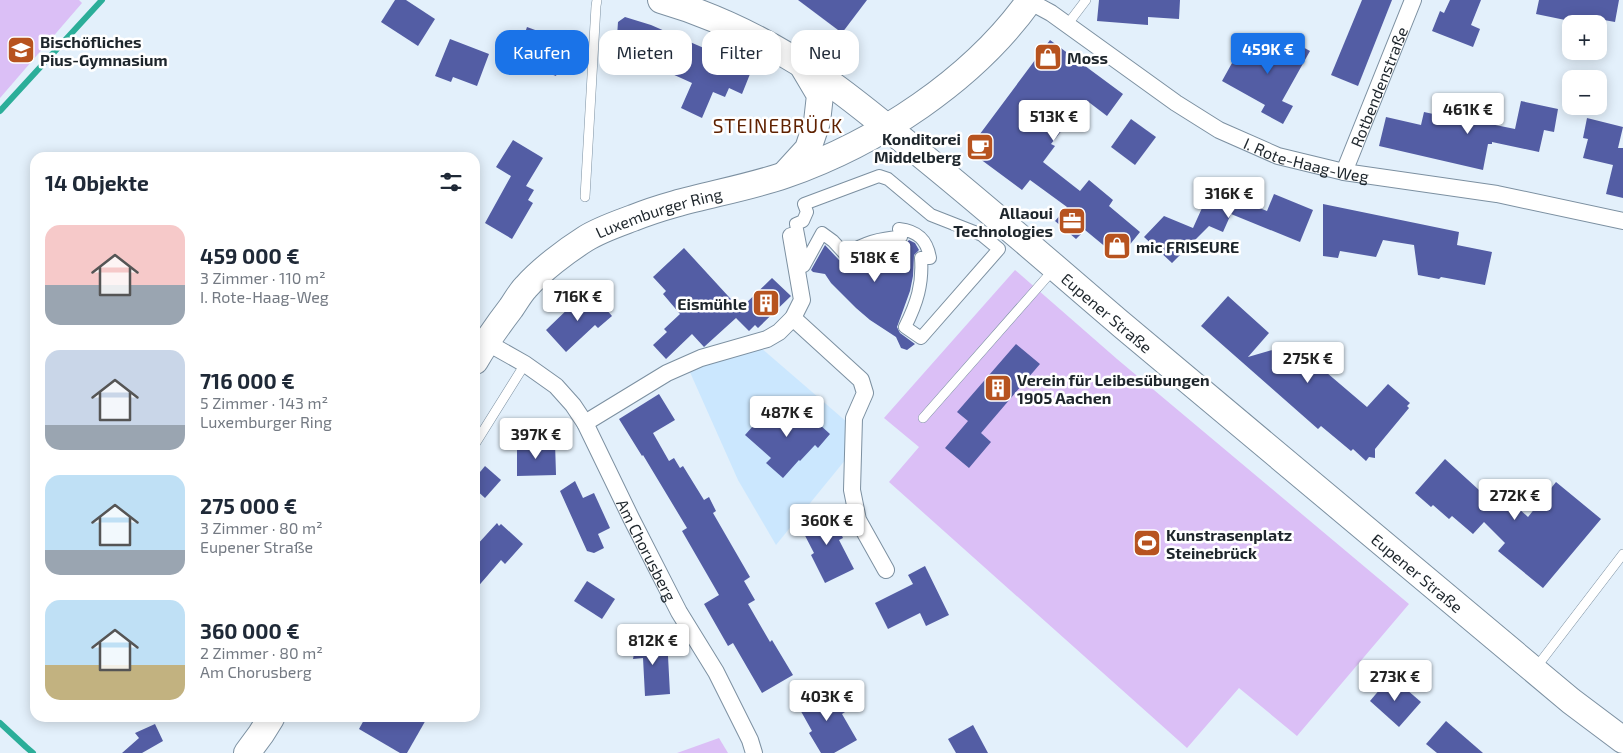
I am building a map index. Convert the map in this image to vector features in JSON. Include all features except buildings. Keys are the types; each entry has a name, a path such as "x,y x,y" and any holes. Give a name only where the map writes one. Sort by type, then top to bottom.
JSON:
{"main road":[{"name":"Eupener Straße","path":"661,0 686,7 732,26 791,59"},
{"name":"Luxemburger Ring","path":"480,352 526,287 560,257 586,238 634,217 784,175 840,153 886,128 932,97 969,68 1005,33 1029,0"},
{"path":"784,175 808,149 817,122 820,95 808,75"},
{"name":"Eupener Straße","path":"817,75 940,170 1571,701 1623,740"},
{"path":"253,749 270,722"}],"street":[{"name":"I. Rote-Haag-Weg","path":"1029,0 1051,13 1176,103 1220,130 1278,156 1344,172 1496,194 1623,221"},
{"name":"Rotbendenstraße","path":"1344,172 1414,0"},
{"path":"879,176 888,179 931,215 982,235 999,250 921,338 905,327 919,294 921,258 930,258 929,250 919,234 899,229 901,237 863,244 845,254 833,241 822,233 804,266 796,224 803,221 807,212 804,204 836,192 879,176"},
{"path":"585,423 667,373 701,358 767,339 779,332 794,318 802,300 791,236"},
{"path":"794,318 861,380 865,393 854,418 852,490 858,520 886,570"},
{"name":"Am Chorusberg","path":"480,352 525,364 556,386 573,405 585,423 679,612 716,672 750,740 754,753"}],"lane":[{"path":"585,197 596,6 598,0"},
{"path":"1066,25 1086,0"},
{"path":"923,418 1055,267"},
{"path":"480,436 525,364"},
{"path":"1534,670 1623,554"}],"shaded area":[{"name":"Bischöfliches Pius-Gymnasium","path":"0,0 79,0 82,3 0,98"},
{"name":"Kunstrasenplatz Steinebrück","path":"1015,270 1117,359 1409,604 1297,736 1239,688 1187,748 889,482 919,447 884,418"},
{"path":"761,348 848,423 846,459 776,545 738,480 689,370"},
{"path":"719,738 728,753 677,753"}],"waterway":[{"path":"0,111 102,0"},
{"path":"0,723 33,753"}],"place":[{"name":"Bischöfliches Pius-Gymnasium","path":"21,50"},
{"name":"Moss","path":"1048,57"},
{"name":"Konditorei Middelberg","path":"980,147"},
{"name":"Allaoui Technologies","path":"1072,221"},
{"name":"mic FRISEURE","path":"1117,246"},
{"name":"Eismühle","path":"766,303"},
{"name":"Verein für Leibesübungen 1905 Aachen","path":"998,388"},
{"name":"Kunstrasenplatz Steinebrück","path":"1147,543"}],"district":[{"name":"STEINEBRÜCK","path":"778,125"}]}
